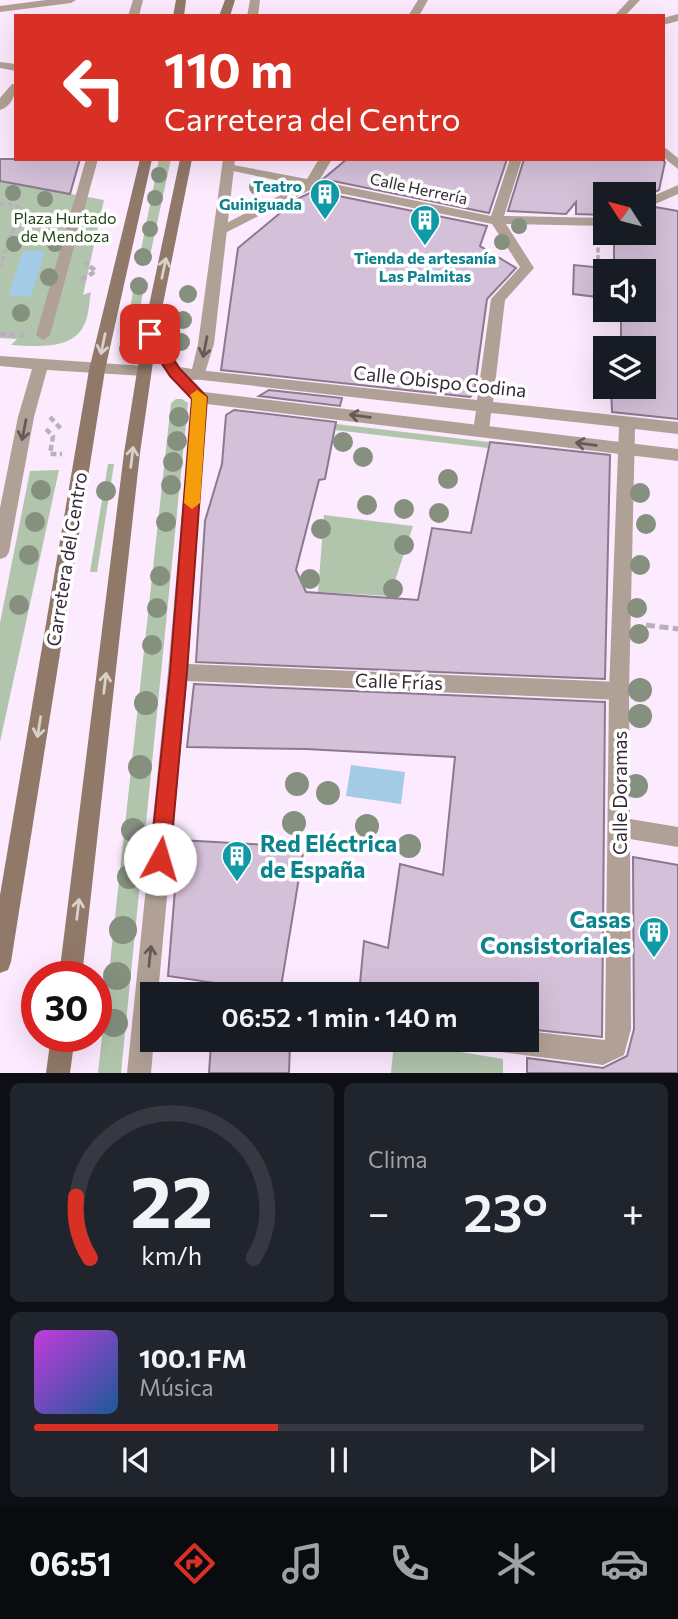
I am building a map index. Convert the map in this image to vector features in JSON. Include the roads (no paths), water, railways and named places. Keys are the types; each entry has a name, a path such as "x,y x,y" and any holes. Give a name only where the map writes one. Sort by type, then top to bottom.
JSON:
{"main road":[{"name":"Carretera del Centro","path":"0,962 97,370 145,161"},
{"path":"72,961 144,371 186,161"},
{"path":"58,1073 61,1052"}],"street":[{"path":"0,9 71,0"},
{"path":"621,14 635,0"},
{"path":"0,106 14,89"},
{"path":"665,152 678,165"},
{"path":"43,335 91,161"},
{"path":"220,230 310,185 325,161"},
{"path":"481,431 498,299 527,268 496,220 515,161"},
{"path":"198,375 206,344 229,163"},
{"name":"Calle Herrería","path":"229,163 310,185 496,220 593,222"},
{"path":"656,199 678,189"},
{"path":"150,334 175,372 200,397 678,455"},
{"path":"0,361 97,370 144,371"},
{"path":"0,552 26,417 41,364"},
{"name":"Calle Obispo Codina","path":"175,372 678,428"},
{"path":"154,982 200,397"},
{"name":"Calle Doramas","path":"539,1045 603,1053 616,1046 619,1028 619,691 627,422"},
{"name":"Calle Frías","path":"178,672 619,691"},
{"path":"619,827 678,837"},
{"path":"139,1073 143,1052"}],"water":[{"path":"23,251 45,251 31,297 8,296"},
{"path":"351,765 405,772 401,804 346,796"}],"place":[{"name":"Teatro Guiniguada","path":"325,221"},
{"name":"Tienda de artesanía Las Palmitas","path":"425,247"},
{"name":"Red Eléctrica de España","path":"237,883"},
{"name":"Casas Consistoriales","path":"654,959"}],"park label":[{"name":"Plaza Hurtado de Mendoza","path":"65,226"}]}
